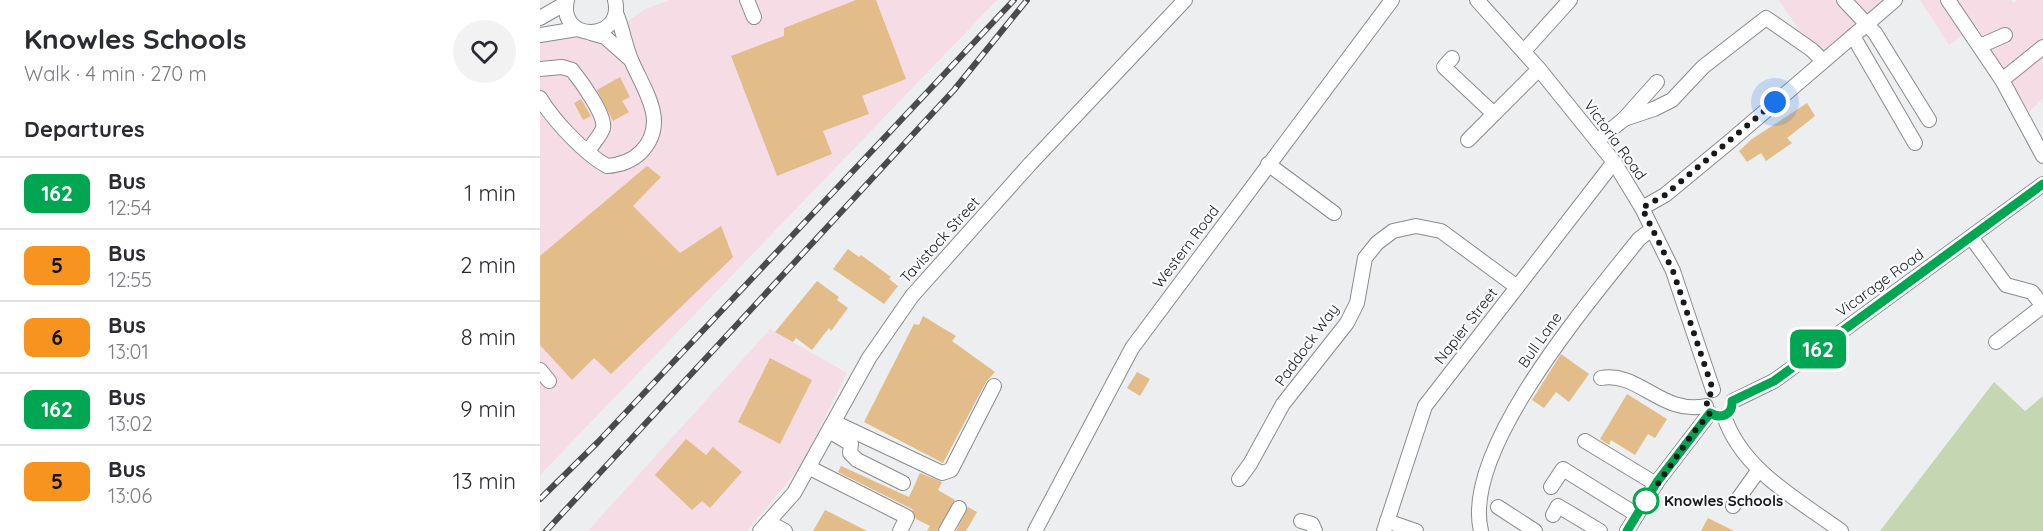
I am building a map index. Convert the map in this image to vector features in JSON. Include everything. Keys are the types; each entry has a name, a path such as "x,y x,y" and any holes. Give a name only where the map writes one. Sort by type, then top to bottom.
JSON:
{"street":[{"path":"747,0 754,17"},
{"name":"Tavistock Street","path":"764,526 794,493 810,468 869,358 912,296 1030,164 1185,0"},
{"name":"Western Road","path":"1035,531 1132,348 1392,0"},
{"name":"Victoria Road","path":"1477,0 1524,51 1614,162 1642,208 1673,271 1713,390"},
{"path":"1524,51 1570,0"},
{"path":"1844,0 1866,23 1929,120"},
{"path":"1642,208 1673,188 1895,0"},
{"path":"1948,0 2002,80 2043,156"},
{"path":"540,18 567,2 568,17 577,29"},
{"path":"591,33 607,27 615,6"},
{"path":"542,105 588,152 607,166 619,165 637,156 647,146 653,132 655,118 651,101 630,59 625,34 615,6"},
{"path":"1624,119 1654,110 1672,100 1703,67 1766,18 1812,50 1823,61"},
{"path":"540,35 577,29 605,37 630,59"},
{"path":"1980,46 2005,35"},
{"path":"1853,36 1915,143"},
{"path":"2002,80 2043,47"},
{"path":"1452,58 1444,67 1494,114"},
{"path":"540,69 562,67 572,70 603,120 603,129 588,152"},
{"path":"1468,140 1539,69"},
{"path":"1597,141 1624,119 1657,82"},
{"name":"Napier Street","path":"1386,526 1425,406 1614,162"},
{"path":"1268,164 1334,213"},
{"name":"Vicarage Road","path":"1732,401 1774,381 2043,184"},
{"name":"Paddock Way","path":"1239,479 1284,404 1347,323 1357,303 1365,258 1377,243 1393,231 1416,226 1441,231 1517,287"},
{"name":"Bull Lane","path":"1481,531 1478,518 1482,488 1490,458 1527,388 1576,318 1639,239 1652,229"},
{"path":"1971,237 2006,285 2032,292 2043,306 1996,342"},
{"path":"1601,378 1617,375 1668,404 1713,412 1730,411 1732,401 1725,390 1713,390 1707,397 1713,412 1727,426 1758,471 1841,531"},
{"path":"832,427 942,473 951,470 994,386"},
{"path":"1627,531 1656,484 1713,412"},
{"path":"832,427 851,444 850,453 857,460 903,483"},
{"path":"1585,441 1656,484"},
{"path":"810,468 907,517 900,531"},
{"path":"1551,488 1563,469 1637,515"},
{"path":"1733,506 1758,471"},
{"path":"1553,515 1558,506 1600,531"},
{"path":"1498,507 1535,531"},
{"path":"946,531 959,508"},
{"path":"1300,521 1312,524 1315,531"},
{"path":"764,526 785,531"},
{"path":"1386,526 1416,531"}],"shaded area":[{"path":"670,0 997,0 540,475 540,42 556,35 605,37 645,9"},
{"path":"1779,0 1906,0 1852,31 1819,58"},
{"path":"1920,0 2011,0 2014,3 2017,0 2043,0 2043,98 2029,112 1976,25 1949,45"},
{"path":"770,329 847,373 801,466 747,531 588,531"}],"green space":[{"path":"1994,382 2025,411 2043,396 2043,531 1880,531"}],"building":[{"path":"856,0 876,0 906,79 862,96 869,114 823,131 832,154 777,176 731,56 784,36 784,28"},
{"path":"620,77 630,97 622,101 629,112 613,121 597,90"},
{"path":"581,99 591,116 583,120 574,103"},
{"path":"1807,103 1815,116 1787,138 1792,143 1766,161 1761,153 1747,162 1739,151 1752,139"},
{"path":"647,166 661,177 633,206 680,253 721,226 733,257 611,374 594,358 572,380 540,345 540,256"},
{"path":"848,249 859,257 861,255 891,277 889,279 898,286 884,304 833,269"},
{"path":"817,281 839,297 837,300 848,308 831,331 829,328 812,350 796,338 793,342 775,332"},
{"path":"923,316 956,336 952,341 995,372 986,382 943,463 864,422 914,324 919,325"},
{"path":"1561,354 1589,374 1569,402 1556,392 1544,408 1532,400"},
{"path":"770,358 812,380 780,444 738,422"},
{"path":"1137,372 1150,379 1140,396 1127,388"},
{"path":"1627,394 1667,419 1655,438 1648,434 1635,455 1611,440 1609,445 1600,439"},
{"path":"686,439 706,455 713,447 742,472 710,508 702,501 692,510 655,475"},
{"path":"841,466 909,497 920,473 942,482 938,490 955,500 937,531 927,531 930,526 916,519 912,509 838,472"},
{"path":"968,507 977,512 966,531 956,531"},
{"path":"825,510 867,531 813,531"},
{"path":"1708,518 1734,531 1701,531"}],"railway":[{"path":"540,499 598,442 1014,0"},
{"path":"546,531 954,90 1027,0"}],"bus line":[{"name":"162","path":"1627,531 1657,482 1710,413 1719,417 1727,414 1732,408 1732,401 1774,381 2043,184"}],"place":[{"name":"Knowles Schools","path":"1646,501"}],"route":[{"path":"1646,501 1657,482 1710,413 1707,410 1706,401 1713,390 1673,271 1642,208 1665,195 1775,102"}]}
